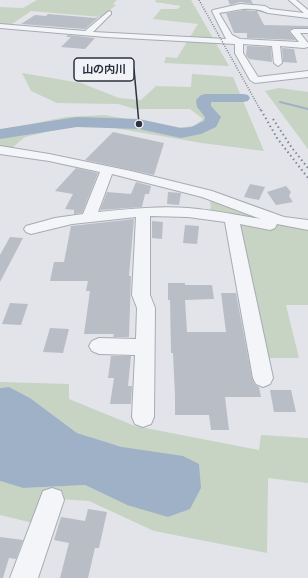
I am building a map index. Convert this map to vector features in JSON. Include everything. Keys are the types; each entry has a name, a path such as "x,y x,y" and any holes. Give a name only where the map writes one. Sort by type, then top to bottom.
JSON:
{"street":[{"path":"292,0 308,14"},
{"path":"239,42 229,37 215,11 231,9 240,3 265,8 268,11 308,14"},
{"path":"87,33 95,22 109,13"},
{"path":"12,27 25,18"},
{"path":"0,26 68,28 87,33 306,46"},
{"path":"306,46 294,31 308,31"},
{"path":"239,42 239,52 255,80 308,74"},
{"path":"276,44 278,63"},
{"path":"0,150 42,155 108,170 206,194 232,202 274,220 291,224 308,225"},
{"path":"89,218 108,170"},
{"path":"31,229 89,218 143,213 177,212 232,218 270,225 281,226 291,224"},
{"path":"143,213 141,295 146,308 143,417"},
{"path":"232,218 263,378"},
{"path":"99,346 145,347"},
{"path":"24,578 52,500"}],"green space":[{"path":"37,0 117,0 113,4 116,5 101,17 31,11 9,26 0,25 0,7 23,8"},
{"path":"156,0 191,0 229,66 164,63 166,57 177,58 198,24 153,19 161,9 177,9 181,6 155,2"},
{"path":"22,73 81,83 119,98 141,100 156,86 191,87 192,74 233,77 264,151 202,143 85,123 25,137 13,147 0,147 0,130 66,117 105,115 176,128 194,126 203,119 190,109 135,109 118,104 57,103 31,91"},
{"path":"279,88 308,92 308,149 265,91"},
{"path":"210,198 254,205 308,226 308,305 286,305 299,358 268,358 240,222 211,211"},
{"path":"0,382 69,384 69,399 135,426 259,450 261,435 308,438 308,483 268,478 267,553 154,531 89,501 44,498 33,523 0,515 0,481 23,488 85,485 127,505 122,447 77,433 30,398 9,387 0,388"}],"water":[{"path":"9,387 30,398 77,433 122,447 183,456 199,464 201,488 190,509 168,517 127,505 85,485 23,488 0,481 0,388"}],"building":[{"path":"228,0 251,0 253,4 240,2 230,5"},
{"path":"244,10 257,11 264,25 308,26 308,28 294,28 289,30 296,40 247,38 247,33 234,33 226,13"},
{"path":"48,14 95,18 99,17 85,29 21,24 35,15 46,16"},
{"path":"68,35 95,38 85,49 61,47 71,37 66,37"},
{"path":"247,46 271,47 272,62 249,59 246,55"},
{"path":"282,48 294,49 297,63 283,62"},
{"path":"113,132 164,143 154,175 85,160"},
{"path":"76,168 98,173 82,213 74,214 74,210 65,209 73,194 55,191"},
{"path":"136,182 151,186 149,194 145,194 142,207 100,210 107,192 131,194"},
{"path":"250,184 265,187 259,200 244,197"},
{"path":"286,186 291,192 289,196 293,202 276,205 267,192"},
{"path":"168,192 181,193 179,205 167,204"},
{"path":"134,219 129,276 131,276 129,337 113,337 114,334 84,334 90,291 86,291 88,281 50,281 54,262 64,262 71,226"},
{"path":"152,221 163,222 162,239 152,238"},
{"path":"185,225 199,226 197,244 183,243"},
{"path":"10,237 23,238 0,282 0,255"},
{"path":"168,283 185,283 185,285 212,285 214,299 185,300 187,332 226,332 221,293 236,293 252,378 255,385 259,387 261,397 225,397 229,430 211,430 209,415 175,415 173,353 171,353 170,300 168,300"},
{"path":"10,303 28,304 21,325 2,324"},
{"path":"50,328 69,329 63,353 43,352"},
{"path":"111,356 131,356 128,386 132,386 131,404 110,404 114,378 108,378"},
{"path":"270,390 291,390 296,412 274,412"},
{"path":"88,509 107,512 99,548 95,548 88,578 60,578 69,543 54,540 61,517 85,521"},
{"path":"0,537 23,540 16,559 9,558 3,578 0,578"}],"waterway":[{"path":"0,134 77,122 139,124 181,133 195,131 211,124 213,117 204,107 203,100 206,98 243,98"},
{"path":"280,102 308,109"}],"railway":[{"path":"199,0 261,111"},
{"path":"261,110 277,138 308,178"},
{"path":"273,119 292,148 308,168"}],"place":[{"name":"山の内川","path":"139,124"}]}
